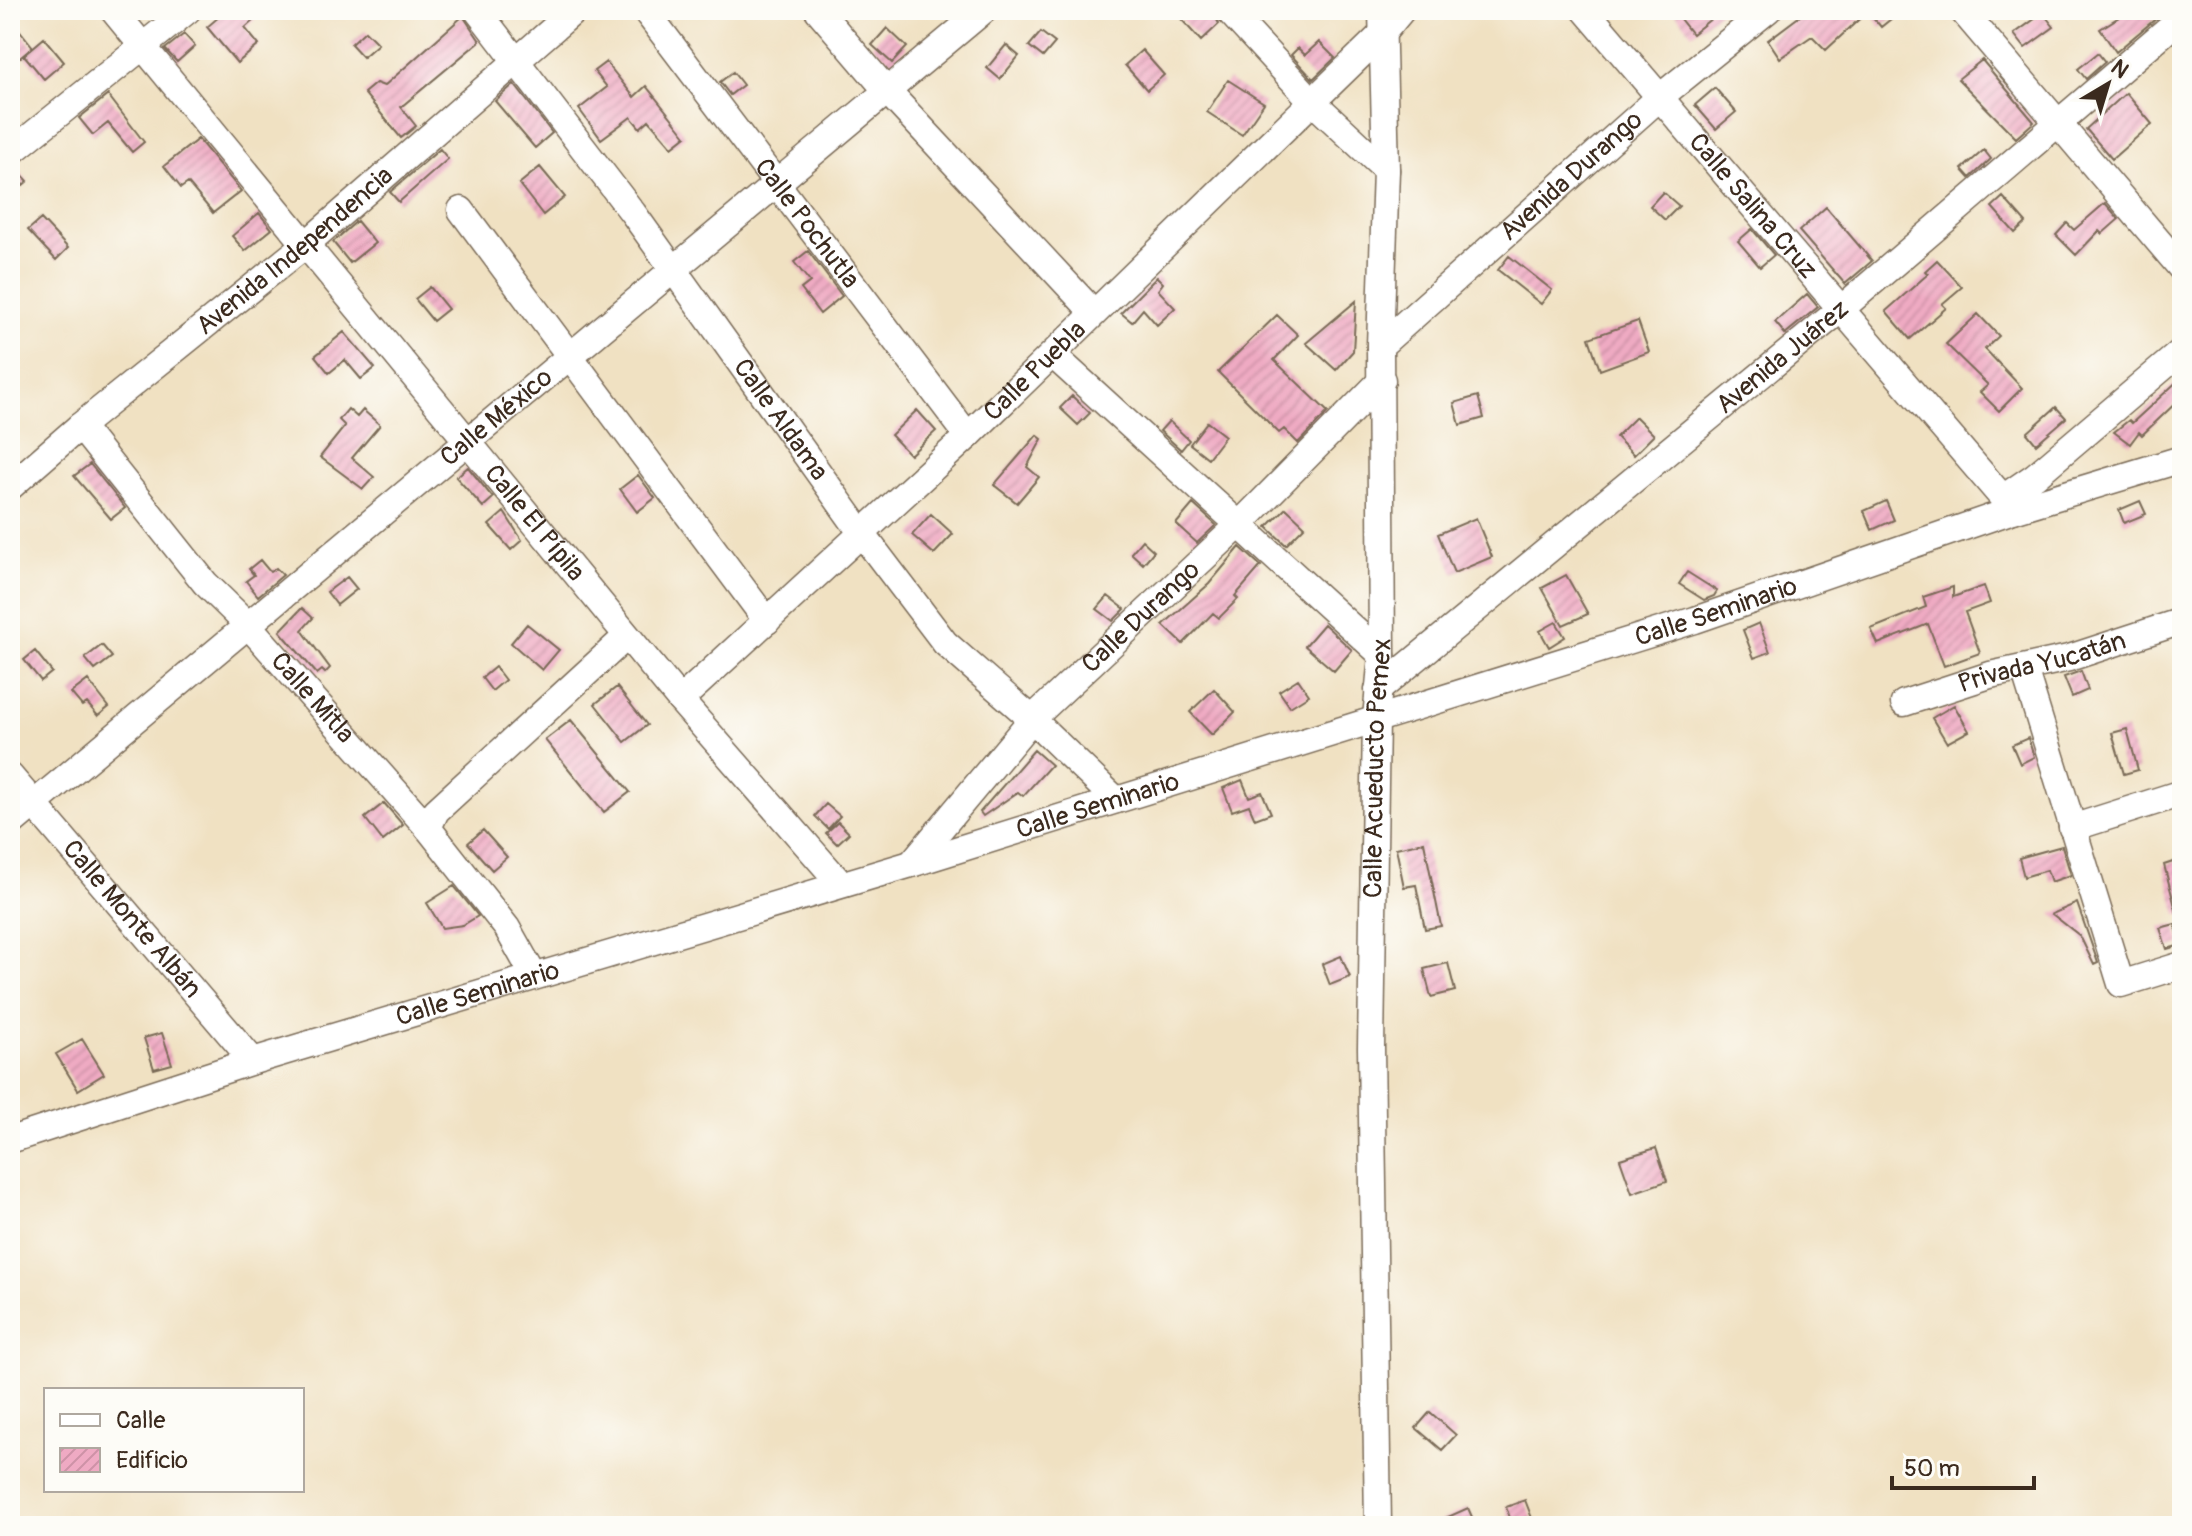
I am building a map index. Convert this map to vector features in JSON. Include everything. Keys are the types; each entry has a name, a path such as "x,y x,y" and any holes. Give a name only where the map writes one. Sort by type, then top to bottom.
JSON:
{"street":[{"name":"Calle El Pípila","path":"113,10 680,700 840,883"},
{"path":"10,153 188,10"},
{"name":"Calle Aldama","path":"477,10 519,60 863,535 945,643 1032,719 1116,800"},
{"name":"Avenida Independencia","path":"10,487 80,426 305,245 575,10"},
{"name":"Calle Pochutla","path":"645,10 968,436"},
{"path":"818,10 888,92 1094,313"},
{"name":"Calle México","path":"10,824 984,10"},
{"path":"1228,10 1313,102 1386,170"},
{"name":"Calle Puebla","path":"680,700 863,535 1053,355 1313,102 1382,22 1402,10"},
{"name":"Calle Salina Cruz","path":"1585,10 2008,504"},
{"name":"Avenida Durango","path":"1380,346 1660,97 1768,10"},
{"path":"1962,10 2182,269"},
{"name":"Avenida Juárez","path":"1378,690 1841,309 2182,17"},
{"name":"Calle Acueducto Pemex","path":"1378,1526 1371,1048 1376,718 1382,655 1380,346 1386,170 1382,22"},
{"path":"461,210 767,621"},
{"path":"2008,504 2035,476 2182,351"},
{"path":"1053,355 1382,655"},
{"name":"Calle Durango","path":"911,864 1032,719 1239,525 1382,380"},
{"name":"Calle Mitla","path":"80,426 205,583 248,625 428,828 507,928 534,976"},
{"name":"Calle Seminario","path":"10,1140 253,1061 911,864 1695,620 2008,504 2182,459"},
{"name":"Privada Yucatán","path":"1904,703 1990,675 2024,669 2182,621"},
{"path":"428,828 436,811 627,636"},
{"path":"2024,669 2121,984 2182,965"},
{"name":"Calle Monte Albán","path":"10,776 253,1061"},
{"path":"2072,828 2182,793"}],"building":[{"path":"227,10 265,10 245,28 259,45 237,63 207,27"},
{"path":"1173,10 1212,10 1219,24 1201,41"},
{"path":"1673,10 1722,10 1692,34"},
{"path":"1808,10 1902,10 1881,27 1868,11 1826,50 1812,36 1780,58 1768,40"},
{"path":"2114,10 2166,10 2116,52 2100,29 2119,17"},
{"path":"2043,13 2054,27 2025,48 2014,34"},
{"path":"463,16 480,41 401,107 416,126 401,138 364,93 376,83 384,86"},
{"path":"10,18 33,47 10,66"},
{"path":"887,28 907,47 892,63 872,45"},
{"path":"365,31 378,44 363,57 351,44"},
{"path":"1041,32 1055,43 1043,57 1029,46"},
{"path":"184,34 195,46 177,62 165,49"},
{"path":"44,38 64,62 44,79 24,55"},
{"path":"1319,42 1335,58 1313,79 1291,55 1298,48 1305,55"},
{"path":"1006,45 1019,56 1000,79 987,68"},
{"path":"1142,50 1164,75 1147,90 1125,65"},
{"path":"2098,53 2105,62 2086,79 2078,69"},
{"path":"1982,60 2034,122 2016,138 1958,79"},
{"path":"606,62 634,97 646,86 686,136 672,147 649,120 640,128 631,117 601,139 579,109 607,87 594,71"},
{"path":"733,72 743,85 730,95 720,82"},
{"path":"1228,80 1264,103 1242,135 1207,112"},
{"path":"514,84 552,133 535,148 495,101"},
{"path":"1715,88 1736,112 1716,129 1695,105"},
{"path":"2126,93 2152,124 2112,159 2086,129"},
{"path":"108,95 144,142 132,152 108,123 93,135 79,118"},
{"path":"198,139 241,191 213,213 188,183 181,188 164,166"},
{"path":"440,149 448,159 399,202 390,192"},
{"path":"1984,150 1991,159 1970,178 1962,169"},
{"path":"540,167 565,197 543,215 519,184"},
{"path":"16,168 28,181 10,196 10,169"},
{"path":"1663,192 1679,206 1665,220 1650,206"},
{"path":"2003,197 2026,223 2015,233 1992,207"},
{"path":"2105,203 2119,219 2102,234 2099,231 2076,255 2056,235 2067,223 2074,230"},
{"path":"1826,207 1872,261 1845,284 1799,231"},
{"path":"259,213 272,229 245,251 232,236"},
{"path":"41,219 68,248 56,260 28,230"},
{"path":"357,221 375,243 350,263 333,242"},
{"path":"1752,229 1774,255 1760,267 1738,241"},
{"path":"808,251 842,296 820,314 801,289 810,282 794,262"},
{"path":"1509,256 1552,290 1541,304 1498,270"},
{"path":"1937,260 1962,287 1942,304 1946,308 1910,339 1886,311 1928,274 1925,271"},
{"path":"1157,277 1163,283 1158,290 1175,308 1157,325 1143,309 1132,322 1121,313"},
{"path":"430,287 448,309 433,321 415,299"},
{"path":"1807,294 1818,307 1785,334 1775,322"},
{"path":"1356,301 1353,351 1336,370 1306,343"},
{"path":"1978,314 1999,336 1985,349 2022,388 1999,411 1980,392 1988,385 1946,344"},
{"path":"1277,315 1298,335 1274,360 1328,412 1298,443 1284,429 1279,433 1218,372"},
{"path":"1638,321 1649,352 1600,370 1589,338"},
{"path":"344,332 375,368 361,379 345,360 329,373 315,356"},
{"path":"2182,377 2182,397 2142,435 2139,432 2130,444 2114,432 2129,420 2132,423"},
{"path":"1072,396 1090,413 1078,425 1060,408"},
{"path":"1478,396 1484,418 1460,425 1454,403"},
{"path":"2056,407 2066,418 2036,444 2027,433"},
{"path":"348,409 357,417 363,410 380,425 352,458 374,477 363,489 320,457 345,426 339,420"},
{"path":"917,410 936,431 910,455 891,435"},
{"path":"1636,417 1654,435 1634,455 1616,437"},
{"path":"1169,421 1189,440 1181,450 1160,431"},
{"path":"1207,422 1225,436 1208,458 1190,444"},
{"path":"1037,435 1042,439 1027,467 1039,477 1017,503 994,485"},
{"path":"90,464 125,508 111,519 74,476"},
{"path":"468,467 493,498 483,507 456,477"},
{"path":"638,475 655,498 637,512 620,489"},
{"path":"1886,501 1894,520 1872,530 1864,511"},
{"path":"2140,501 2146,514 2124,523 2119,510"},
{"path":"1193,504 1216,525 1197,543 1176,524"},
{"path":"1286,508 1305,526 1286,545 1267,527"},
{"path":"504,512 522,540 511,550 489,525"},
{"path":"931,514 953,534 934,554 912,535"},
{"path":"1476,518 1492,557 1454,573 1438,534"},
{"path":"1142,540 1154,551 1143,564 1131,553"},
{"path":"1240,547 1261,566 1235,596 1238,599 1219,618 1213,613 1183,644 1163,625 1209,584"},
{"path":"260,560 270,572 276,568 283,575 258,596 246,581 254,575 249,569"},
{"path":"1687,572 1717,591 1714,596 1704,600 1679,584"},
{"path":"1566,575 1588,614 1563,625 1542,588"},
{"path":"347,577 357,589 337,605 327,592"},
{"path":"1984,586 1990,603 1965,612 1980,653 1944,666 1928,624 1878,644 1871,629 1926,607 1923,597 1953,587 1953,597"},
{"path":"1108,596 1125,609 1113,621 1097,609"},
{"path":"302,608 313,618 302,630 330,668 325,673 322,670 317,674 280,631"},
{"path":"1556,622 1565,637 1549,647 1540,631"},
{"path":"1759,623 1770,652 1754,658 1743,630"},
{"path":"527,624 559,650 542,670 511,643"},
{"path":"1324,624 1352,650 1334,671 1305,646"},
{"path":"102,645 112,657 95,670 85,658"},
{"path":"35,651 52,672 41,681 24,660"},
{"path":"495,667 505,680 492,691 482,678"},
{"path":"2081,671 2088,690 2072,697 2064,677"},
{"path":"1298,679 1309,695 1290,707 1279,691"},
{"path":"88,680 109,707 98,716 87,703 82,706 71,693"},
{"path":"617,687 647,725 625,742 595,704"},
{"path":"1214,689 1235,712 1212,735 1190,712"},
{"path":"1954,705 1969,731 1947,743 1932,718"},
{"path":"571,720 630,792 604,812 545,740"},
{"path":"2127,729 2138,770 2124,774 2112,733"},
{"path":"2028,738 2034,757 2020,764 2012,745"},
{"path":"1034,750 1051,765 1023,796 1018,792 983,816 980,812"},
{"path":"1242,780 1249,797 1262,792 1271,813 1255,819 1249,805 1232,811 1223,788"},
{"path":"384,803 403,825 383,841 365,818"},
{"path":"826,804 840,816 828,829 815,816"},
{"path":"838,822 849,833 837,844 826,833"},
{"path":"483,830 507,857 492,870 468,843"},
{"path":"1424,842 1441,926 1425,929 1416,885 1404,887 1396,848"},
{"path":"2062,846 2071,875 2051,882 2047,870 2024,877 2019,858"},
{"path":"2182,859 2182,913 2177,914 2164,865"},
{"path":"454,886 478,916 463,925 442,928 427,903"},
{"path":"2077,903 2098,963 2094,965 2080,936 2052,914"},
{"path":"2175,924 2181,945 2167,949 2160,928"},
{"path":"1341,956 1350,977 1330,985 1322,964"},
{"path":"1448,963 1455,991 1431,997 1424,969"},
{"path":"162,1033 172,1064 154,1069 144,1038"},
{"path":"82,1039 104,1074 78,1090 56,1054"},
{"path":"1656,1148 1667,1181 1632,1193 1620,1159"},
{"path":"1430,1412 1456,1435 1442,1450 1416,1428"},
{"path":"1525,1500 1535,1526 1513,1526 1506,1507"},
{"path":"1468,1508 1476,1526 1428,1526"}]}
